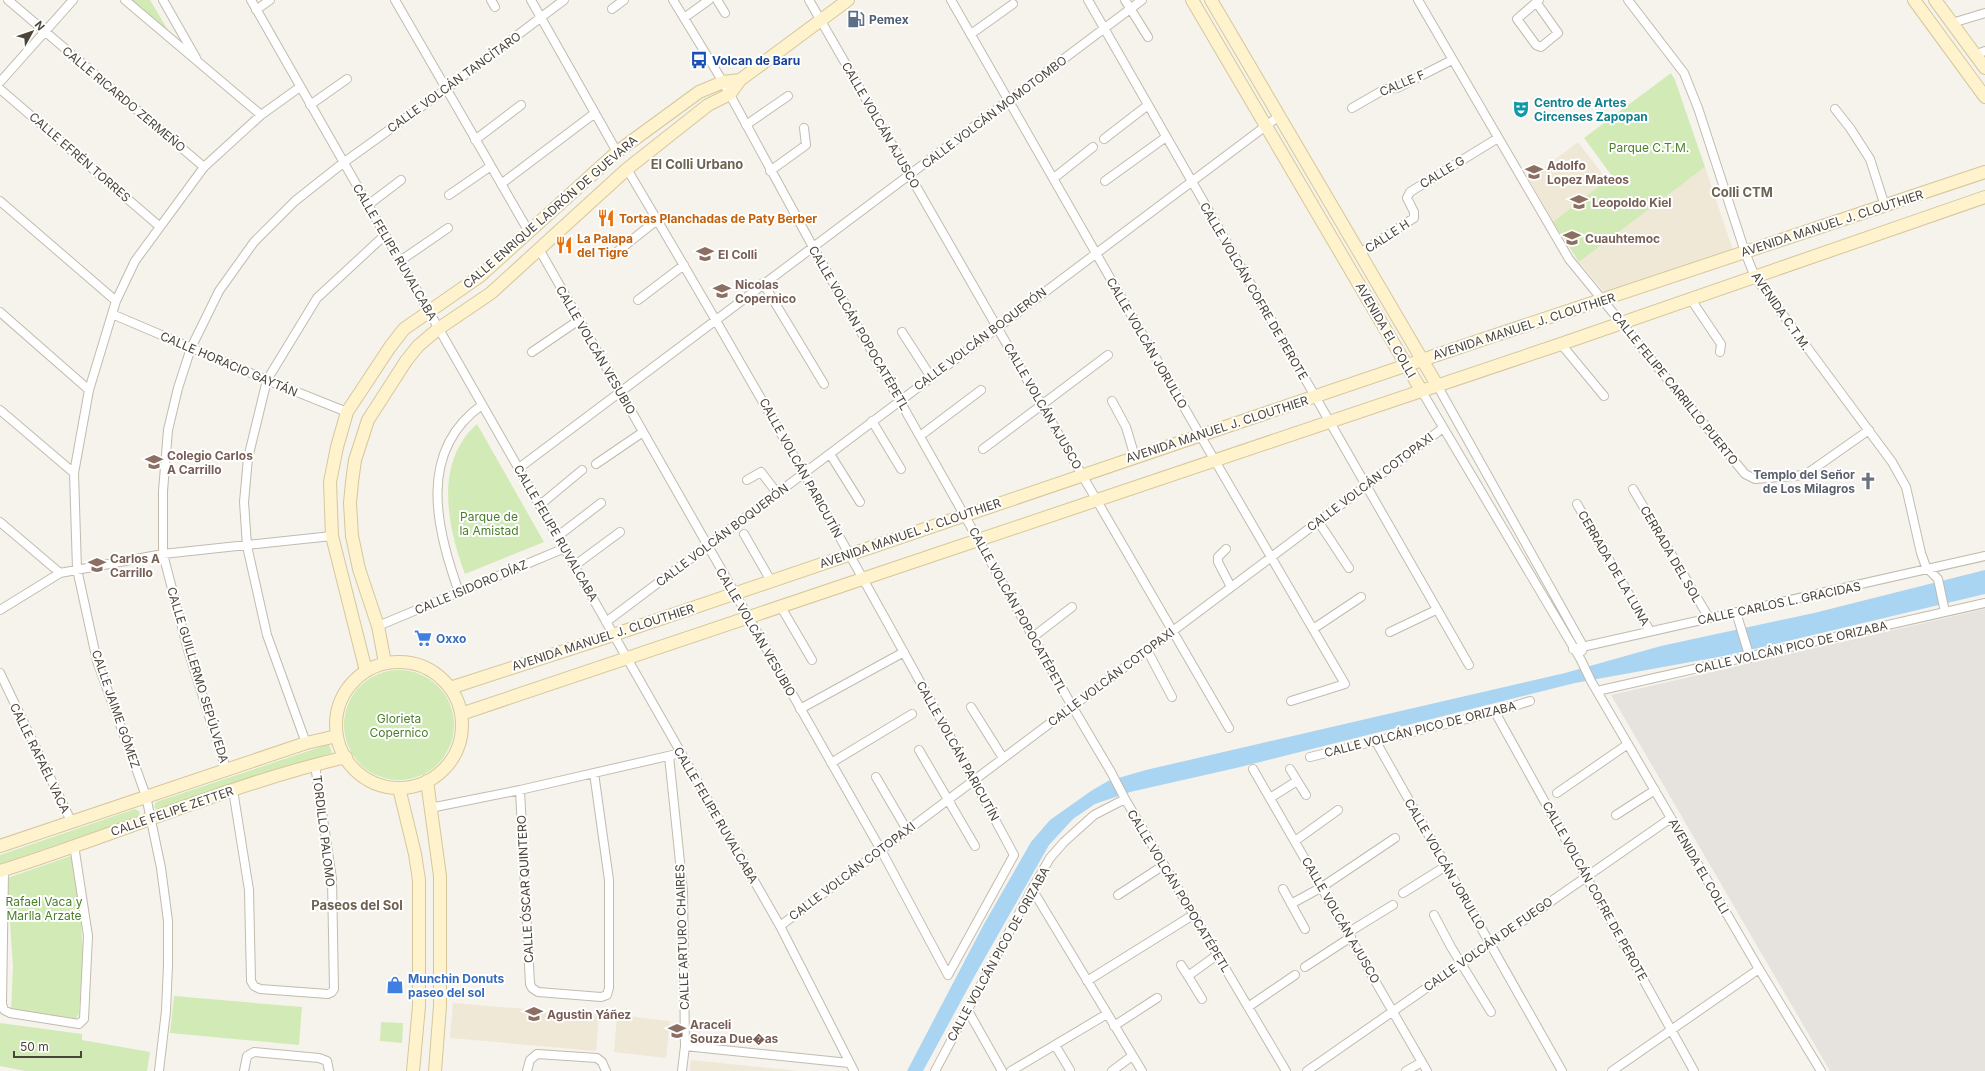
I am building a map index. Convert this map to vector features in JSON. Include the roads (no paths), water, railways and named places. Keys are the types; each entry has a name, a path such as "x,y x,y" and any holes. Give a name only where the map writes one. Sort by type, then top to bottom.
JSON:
{"main road":[{"path":"730,94 740,80 848,0"},
{"name":"AVENIDA EL COLLI","path":"1192,0 1421,390"},
{"name":"AVENIDA EL COLLI","path":"1211,0 1436,385"},
{"path":"1914,0 1985,97"},
{"path":"1935,0 1952,23 1980,53 1985,68"},
{"name":"CALLE ENRIQUE LADRÓN DE GUEVARA","path":"366,671 332,536 330,482 337,446 347,412 395,339 404,330 428,311 480,276 617,152 699,92 723,82 740,80"},
{"name":"CALLE ENRIQUE LADRÓN DE GUEVARA","path":"385,663 378,626 359,568 352,536 350,503 355,460 368,420 413,351 438,329 491,293 627,169 708,105 730,94"},
{"name":"AVENIDA MANUEL J. CLOUTHIER","path":"450,688 613,635 1422,360 1985,172"},
{"name":"AVENIDA MANUEL J. CLOUTHIER","path":"461,714 1561,344 1690,298 1985,197"},
{"path":"397,662 421,666 442,679 450,688 461,714 460,739 456,752 449,763 440,772 427,781 414,786 399,788 380,784 363,776 346,757 337,736 336,720 339,706 350,686 366,671 385,663 397,662"},
{"name":"CALLE FELIPE ZETTER","path":"0,846 226,769 306,743 337,736"},
{"name":"CALLE FELIPE ZETTER","path":"2,870 233,790 315,764 346,757"},
{"path":"427,781 440,876 440,1006 435,1071"},
{"path":"399,788 415,854 419,880 419,1006 413,1071"},
{"path":"419,1006 440,1006"}],"street":[{"name":"CALLE RICARDO ZERMEÑO","path":"8,0 204,166"},
{"path":"0,82 73,0"},
{"path":"125,0 261,115"},
{"path":"163,0 199,64"},
{"name":"CALLE FELIPE RUVALCABA","path":"250,0 780,926 848,1063 854,1071"},
{"path":"256,10 270,0"},
{"path":"395,0 529,232"},
{"path":"531,0 617,152"},
{"name":"CALLE VOLCÁN TANCÍTARO","path":"343,163 446,89 564,0"},
{"path":"612,9 624,0"},
{"name":"CALLE VOLCÁN POPOCATÉPETL","path":"673,0 730,94 770,171 813,248 1113,776 1124,798 1286,1071"},
{"path":"684,18 709,0"},
{"path":"718,0 725,13"},
{"name":"CALLE VOLCÁN AJUSCO","path":"809,0 1082,475 1174,630 1229,728"},
{"name":"CALLE VOLCÁN JORULLO","path":"951,0 1214,460 1272,556 1345,684 1291,701"},
{"name":"CALLE VOLCÁN COFRE DE PEROTE","path":"1088,0 1436,610 1469,664"},
{"path":"1126,0 1148,37"},
{"name":"CALLE VOLCÁN MOMOTOMBO","path":"518,468 1142,0"},
{"name":"CALLE FELIPE CARRILLO PUERTO","path":"1418,0 1569,259 1749,478 1767,479 1805,475 1869,430"},
{"name":"AVENIDA C.T.M.","path":"1628,0 1684,73 1698,108 1745,252 1755,277 1869,430 1901,477 1906,487 1921,553 1929,569 1938,580 1945,608"},
{"path":"1538,1 1558,33 1556,37 1539,47 1516,19 1538,1"},
{"path":"971,34 1013,4"},
{"path":"1952,23 1985,13"},
{"name":"CALLE F","path":"1352,108 1385,89 1398,88 1452,60"},
{"path":"310,105 347,79"},
{"name":"CALLE JAIME GÓMEZ","path":"159,1071 166,1003 168,965 168,921 161,868 146,796 97,661 77,569 74,473 89,390 116,301 135,261 204,166 261,115 300,87"},
{"name":"CALLE EFRÉN TORRES","path":"0,89 159,226"},
{"path":"746,125 788,96"},
{"path":"476,140 521,105"},
{"path":"1104,139 1148,105"},
{"path":"1835,109 1850,128 1870,159 1885,206"},
{"path":"501,184 595,113"},
{"name":"CALLE VOLCÁN BOQUERÓN","path":"606,622 1191,180 1279,116"},
{"path":"770,171 806,145 804,128"},
{"path":"1105,181 1166,137"},
{"name":"CALLE G","path":"1414,218 1414,212 1408,198 1410,192 1498,138"},
{"path":"1054,178 1093,147"},
{"name":"CALLE GUILLERMO SEPÚLVEDA","path":"226,769 188,650 163,554 163,491 168,430 178,388 191,348 219,292 254,242 296,201 343,163"},
{"path":"449,195 491,166"},
{"name":"CALLE VOLCÁN PARICUTÍN","path":"627,169 716,319 850,554 1014,855 948,975"},
{"path":"368,205 401,180"},
{"path":"0,201 116,301"},
{"name":"CALLE H","path":"1360,254 1414,218"},
{"path":"613,255 657,220"},
{"path":"400,261 448,228"},
{"path":"306,743 267,635 247,546 244,502 248,458 267,380 317,298 385,236"},
{"name":"CALLE VOLCÁN VESUBIO","path":"538,249 881,850 948,975"},
{"path":"638,300 684,265"},
{"path":"763,283 824,384"},
{"path":"1690,298 1721,344 1720,352"},
{"path":"0,312 89,390"},
{"name":"CALLE HORACIO GAYTÁN","path":"112,314 267,380 347,412"},
{"path":"532,352 579,320"},
{"path":"902,332 931,377"},
{"path":"1561,344 1604,396"},
{"path":"983,449 1108,355"},
{"name":"AVENIDA EL COLLI","path":"1436,385 1583,646"},
{"path":"920,436 981,390"},
{"name":"AVENIDA EL COLLI","path":"1421,390 1573,649 1583,663 1591,681 1759,969 1821,1071"},
{"path":"1112,401 1126,427 1135,457"},
{"path":"459,592 446,557 441,533 436,493 440,470 446,450 457,430 471,412 482,405"},
{"path":"0,410 74,473"},
{"path":"872,422 901,469"},
{"name":"CALLE VOLCÁN COTOPAXI","path":"780,926 1443,428"},
{"path":"596,464 643,432"},
{"path":"830,454 860,502"},
{"path":"540,505 582,470"},
{"path":"747,480 760,472 777,493"},
{"name":"CERRADA DEL SOL","path":"1633,489 1708,618"},
{"path":"558,536 601,503"},
{"name":"CERRADA DE LA LUNA","path":"1577,504 1650,631"},
{"path":"1318,521 1349,568"},
{"path":"0,522 60,573"},
{"path":"574,566 620,532"},
{"path":"744,534 771,581"},
{"path":"0,610 60,573 77,569 163,554 332,536"},
{"name":"CALLE ISIDORO DÍAZ","path":"378,626 565,548"},
{"path":"1226,550 1218,557 1218,562 1231,587"},
{"name":"CALLE CARLOS L. GRACIDAS","path":"1573,649 1985,556"},
{"path":"1313,628 1361,597"},
{"name":"CALLE VOLCÁN PICO DE ORIZABA","path":"1597,691 1750,658 1945,608 1985,603"},
{"path":"781,607 812,660"},
{"path":"1033,637 1072,607"},
{"path":"1390,632 1436,610"},
{"path":"1736,612 1750,658"},
{"path":"1583,646 1583,663"},
{"path":"1147,650 1172,697"},
{"path":"800,709 904,652"},
{"name":"CALLE RAFAÉL VACA","path":"0,673 71,821"},
{"name":"CALLE VOLCÁN PICO DE ORIZABA","path":"1310,757 1495,712 1530,701"},
{"path":"971,708 1003,758"},
{"name":"CALLE VOLCÁN COFRE DE PEROTE","path":"1495,712 1694,1071"},
{"path":"831,763 912,714"},
{"name":"CALLE VOLCÁN JORULLO","path":"1375,740 1562,1071"},
{"path":"1557,793 1628,744"},
{"path":"919,750 975,846"},
{"path":"430,808 520,790 681,753"},
{"name":"CALLE ARTURO CHAIRES","path":"669,756 683,891 685,1046 682,1071"},
{"name":"TORDILLO PALOMO","path":"233,790 249,890 250,978 254,986 260,989 328,994 334,989 332,879 315,764"},
{"name":"CALLE VOLCÁN AJUSCO","path":"1253,769 1350,934 1427,1071"},
{"path":"1290,769 1306,795"},
{"name":"CALLE ÓSCAR QUINTERO","path":"520,790 529,980 532,988 538,992 601,997 607,995 609,988 609,880 594,773"},
{"path":"876,777 907,830"},
{"path":"1270,798 1297,781"},
{"path":"1616,815 1655,790"},
{"name":"CALLE VOLCÁN PICO DE ORIZABA","path":"934,1071 1032,888 1050,858 1077,829 1094,816 1124,798"},
{"path":"1295,841 1338,810"},
{"name":"CALLE VOLCÁN DE FUEGO","path":"1307,1071 1671,818"},
{"path":"1291,904 1322,887 1395,838"},
{"path":"2,870 2,1004 4,1010 10,1013 77,1025 82,1023 84,1019 88,936 74,845"},
{"path":"1118,895 1164,865"},
{"path":"1403,893 1446,866"},
{"path":"1032,888 1142,1071"},
{"path":"1283,889 1305,929"},
{"path":"1305,967 1393,904"},
{"path":"1087,981 1194,915"},
{"path":"1434,915 1491,1012"},
{"path":"1188,976 1217,955"},
{"path":"1180,965 1202,999"},
{"path":"1612,1071 1759,969"},
{"path":"1248,1007 1295,976"},
{"path":"1114,1026 1157,998"},
{"path":"967,1010 1002,1071"},
{"path":"1010,1071 1107,1014"},
{"path":"1055,1045 1070,1070"},
{"path":"685,1046 848,1063"},
{"path":"244,1071 249,1054 254,1052 319,1058 327,1061 329,1071"},
{"path":"527,1071 531,1057 537,1054 597,1058 602,1062 606,1071"},
{"path":"1112,1071 1132,1056"},
{"path":"1406,1071 1422,1062"}],"water":[{"path":"1985,570 1985,594 1729,655 1575,683 1236,768 1130,792 1095,804 1073,819 1049,845 974,977 923,1071 907,1071 984,924 1031,842 1050,820 1108,781 1146,770 1565,673 1661,646 1814,613"}],"place":[{"name":"Pemex","path":"856,19"},
{"name":"Volcan de Baru","path":"699,60"},
{"name":"Centro de Artes Circenses Zapopan","path":"1521,109"},
{"name":"Adolfo Lopez Mateos","path":"1534,172"},
{"name":"Leopoldo Kiel","path":"1579,202"},
{"name":"Tortas Planchadas de Paty Berber","path":"606,218"},
{"name":"Cuauhtemoc","path":"1572,238"},
{"name":"La Palapa del Tigre","path":"564,245"},
{"name":"El Colli","path":"705,254"},
{"name":"Nicolas Copernico","path":"722,291"},
{"name":"Colegio Carlos A Carrillo","path":"154,462"},
{"name":"Templo del Señor de Los Milagros","path":"1868,481"},
{"name":"Carlos A Carrillo","path":"97,565"},
{"name":"Oxxo","path":"423,638"},
{"name":"Munchin Donuts paseo del sol","path":"395,985"},
{"name":"Agustin Yáñez","path":"534,1014"},
{"name":"Araceli Souza Due�as","path":"677,1031"}],"district":[{"name":"El Colli Urbano","path":"697,164"},
{"name":"Colli CTM","path":"1742,192"},
{"name":"Paseos del Sol","path":"357,905"}],"park label":[{"name":"Parque C.T.M.","path":"1649,147"},
{"name":"Parque de la Amistad","path":"489,523"},
{"name":"Glorieta Copernico","path":"399,725"},
{"name":"Rafael Vaca y Marlla Arzate","path":"44,908"}]}
